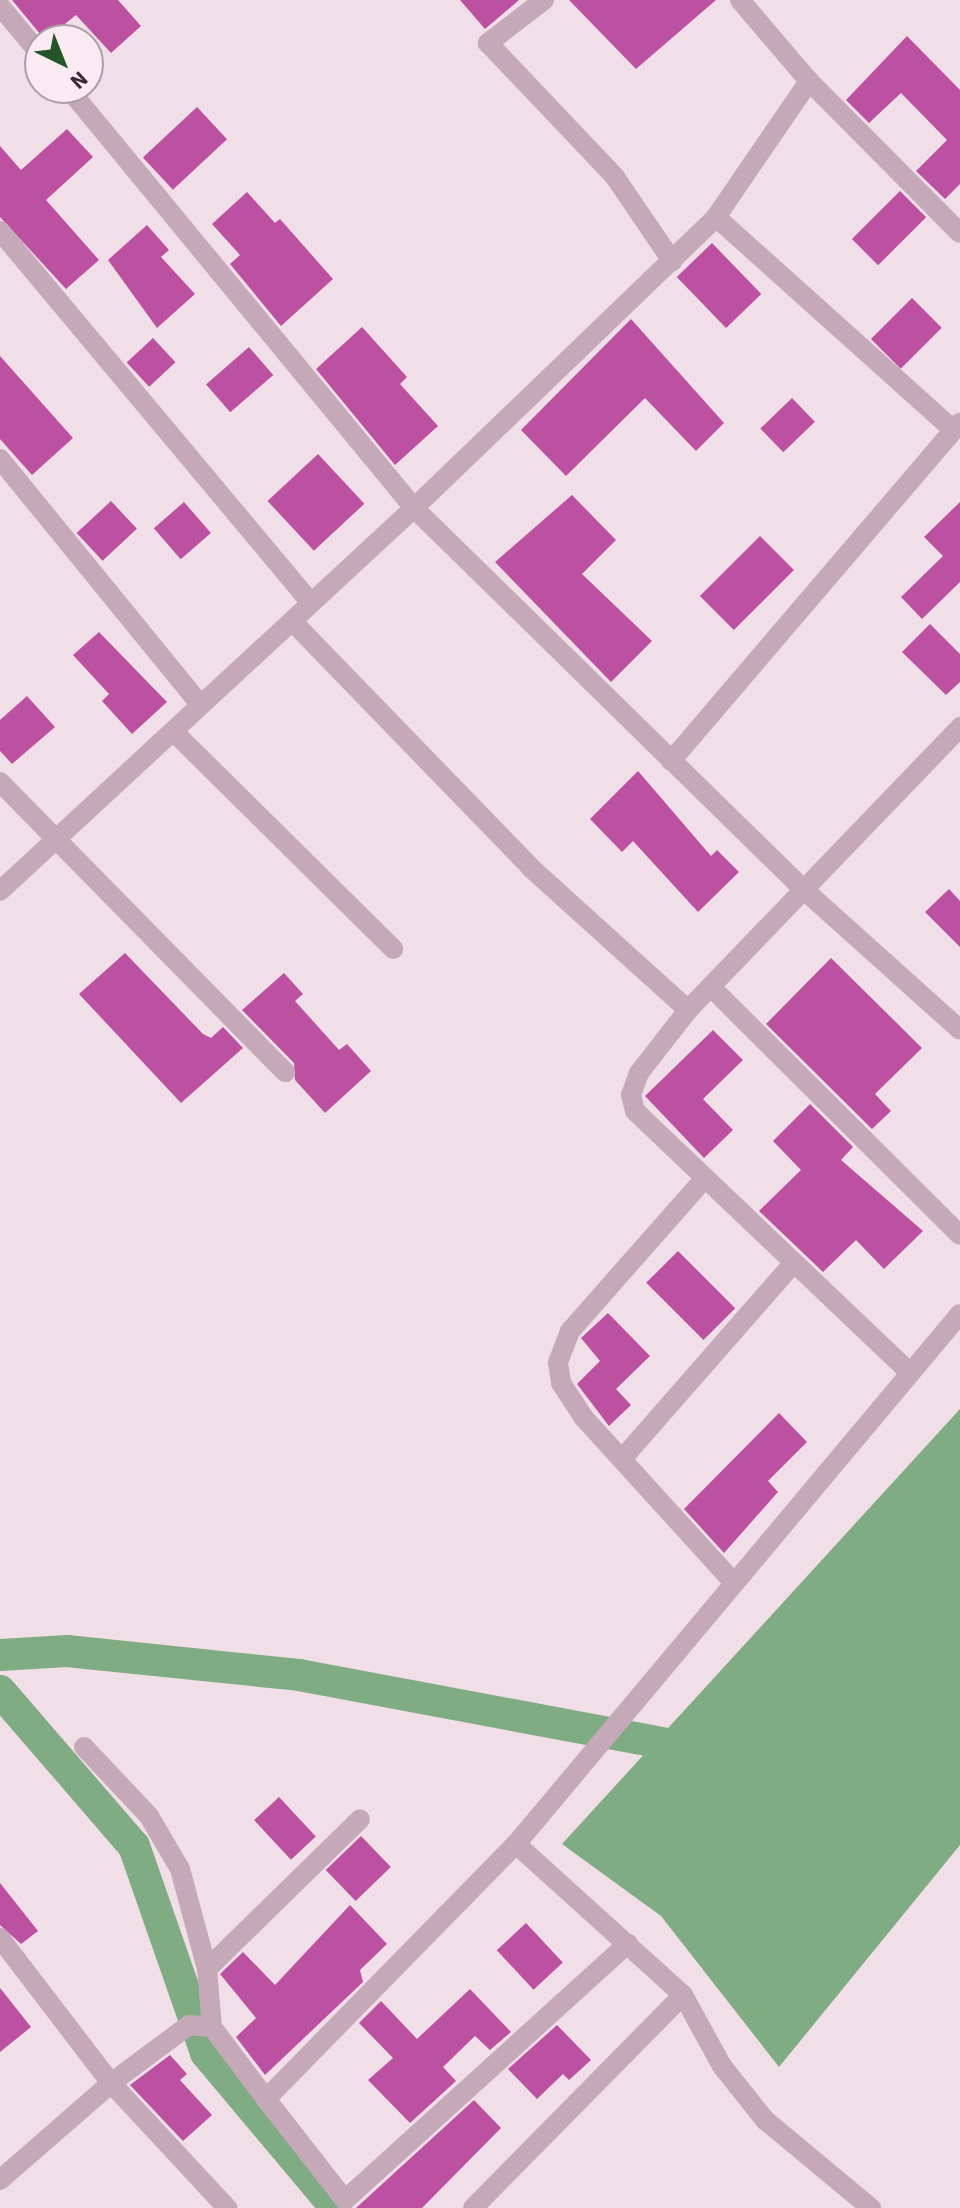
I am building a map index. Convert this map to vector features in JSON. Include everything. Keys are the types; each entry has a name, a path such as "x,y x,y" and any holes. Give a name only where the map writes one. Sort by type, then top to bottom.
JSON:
{"street":[{"path":"544,0 488,43 615,177 672,261"},
{"path":"740,0 809,81 960,233"},
{"path":"0,6 24,35"},
{"path":"0,891 57,843 175,733 200,704 292,621 308,600 414,508 716,217 809,81"},
{"path":"81,104 414,508 802,888 957,1021"},
{"path":"671,761 957,427 716,217"},
{"path":"0,231 308,600"},
{"path":"0,459 200,704"},
{"path":"292,621 531,868 688,1010"},
{"path":"910,1373 792,1265 635,1111 631,1095 639,1073 688,1010 960,727"},
{"path":"175,733 393,949"},
{"path":"0,782 285,1072"},
{"path":"711,987 960,1235"},
{"path":"705,1178 570,1331 558,1363 561,1383 622,1459 734,1583"},
{"path":"622,1459 792,1265"},
{"path":"266,2099 516,1844 960,1314"},
{"path":"84,1747 166,1840 180,1869 207,1969 200,2025 266,2099 349,2204 628,1943"},
{"path":"207,1969 360,1819"},
{"path":"516,1844 683,1995 722,2066 765,2120 859,2204"},
{"path":"0,1938 111,2083 227,2208"},
{"path":"473,2208 683,1995"},
{"path":"0,2180 111,2083 200,2025"}],"shaded area":[{"path":"960,1409 960,1845 779,2067 661,1916 562,1844"}],"building":[{"path":"12,0 118,0 141,26 111,53 104,45 104,24 84,24 76,15 65,24 32,24"},
{"path":"460,0 519,0 485,29"},
{"path":"569,0 716,0 636,69"},
{"path":"907,36 960,90 960,184 945,199 916,171 947,140 901,93 869,123 846,100"},
{"path":"197,107 227,139 173,190 143,157"},
{"path":"67,129 93,157 46,200 99,260 66,289 0,217 0,146 21,170"},
{"path":"900,191 926,217 878,265 852,239"},
{"path":"247,192 275,223 280,219 333,279 281,326 230,264 240,255 212,224"},
{"path":"147,225 169,250 161,257 195,294 157,328 108,260"},
{"path":"712,243 761,294 726,328 677,277"},
{"path":"912,298 942,328 901,369 871,339"},
{"path":"631,319 724,423 696,451 645,398 566,476 521,430"},
{"path":"362,327 407,377 400,384 438,426 395,465 316,369"},
{"path":"153,338 176,362 149,387 127,363"},
{"path":"249,347 273,375 230,412 206,384"},
{"path":"0,356 73,438 32,475 0,439"},
{"path":"792,398 815,422 783,452 760,429"},
{"path":"318,454 364,504 314,551 268,501"},
{"path":"572,495 616,540 582,574 652,641 611,682 495,562"},
{"path":"111,501 137,529 103,561 77,533"},
{"path":"184,502 211,533 181,559 154,528"},
{"path":"960,502 960,582 922,619 901,597 943,556 924,537"},
{"path":"760,536 794,570 734,630 700,596"},
{"path":"930,624 960,654 960,682 946,695 902,652"},
{"path":"99,632 167,702 132,734 102,701 109,694 73,655"},
{"path":"27,696 55,727 12,764 0,751 0,720"},
{"path":"638,771 711,856 717,850 739,872 698,912 633,841 622,852 590,819"},
{"path":"949,889 960,901 960,947 925,912"},
{"path":"125,953 203,1034 211,1038 223,1027 243,1048 181,1103 79,994"},
{"path":"831,958 922,1048 875,1094 891,1111 872,1129 766,1024"},
{"path":"284,973 303,994 295,1001 339,1050 347,1044 371,1071 325,1113 295,1080 294,1063 242,1010"},
{"path":"713,1030 743,1060 703,1099 733,1130 704,1158 645,1096"},
{"path":"810,1104 853,1147 841,1160 923,1231 884,1269 856,1240 823,1272 759,1211 801,1170 773,1141"},
{"path":"678,1251 735,1308 703,1340 646,1283"},
{"path":"608,1313 650,1356 616,1389 631,1405 609,1426 577,1384 600,1361 581,1338"},
{"path":"779,1413 807,1442 768,1481 778,1492 724,1553 684,1509"},
{"path":"279,1797 316,1836 291,1860 254,1820"},
{"path":"361,1836 391,1867 356,1901 326,1870"},
{"path":"0,1883 38,1931 21,1944 0,1925"},
{"path":"350,1905 387,1944 360,1970 363,1982 265,2075 236,2037 256,2018 220,1974 243,1952 275,1985"},
{"path":"526,1923 563,1962 534,1990 497,1950"},
{"path":"0,1988 31,2027 0,2052"},
{"path":"470,1989 511,2032 490,2050 475,2036 443,2067 456,2081 410,2123 368,2080 393,2058 359,2023 381,2001 417,2039"},
{"path":"557,2025 591,2060 569,2080 563,2074 537,2099 508,2069"},
{"path":"170,2055 187,2074 180,2080 212,2115 183,2141 130,2085"},
{"path":"474,2100 501,2128 422,2208 356,2208"}],"waterway":[{"path":"0,1655 67,1651 299,1675 695,1749"},
{"path":"0,1691 134,1846 206,2053 336,2208"}]}
